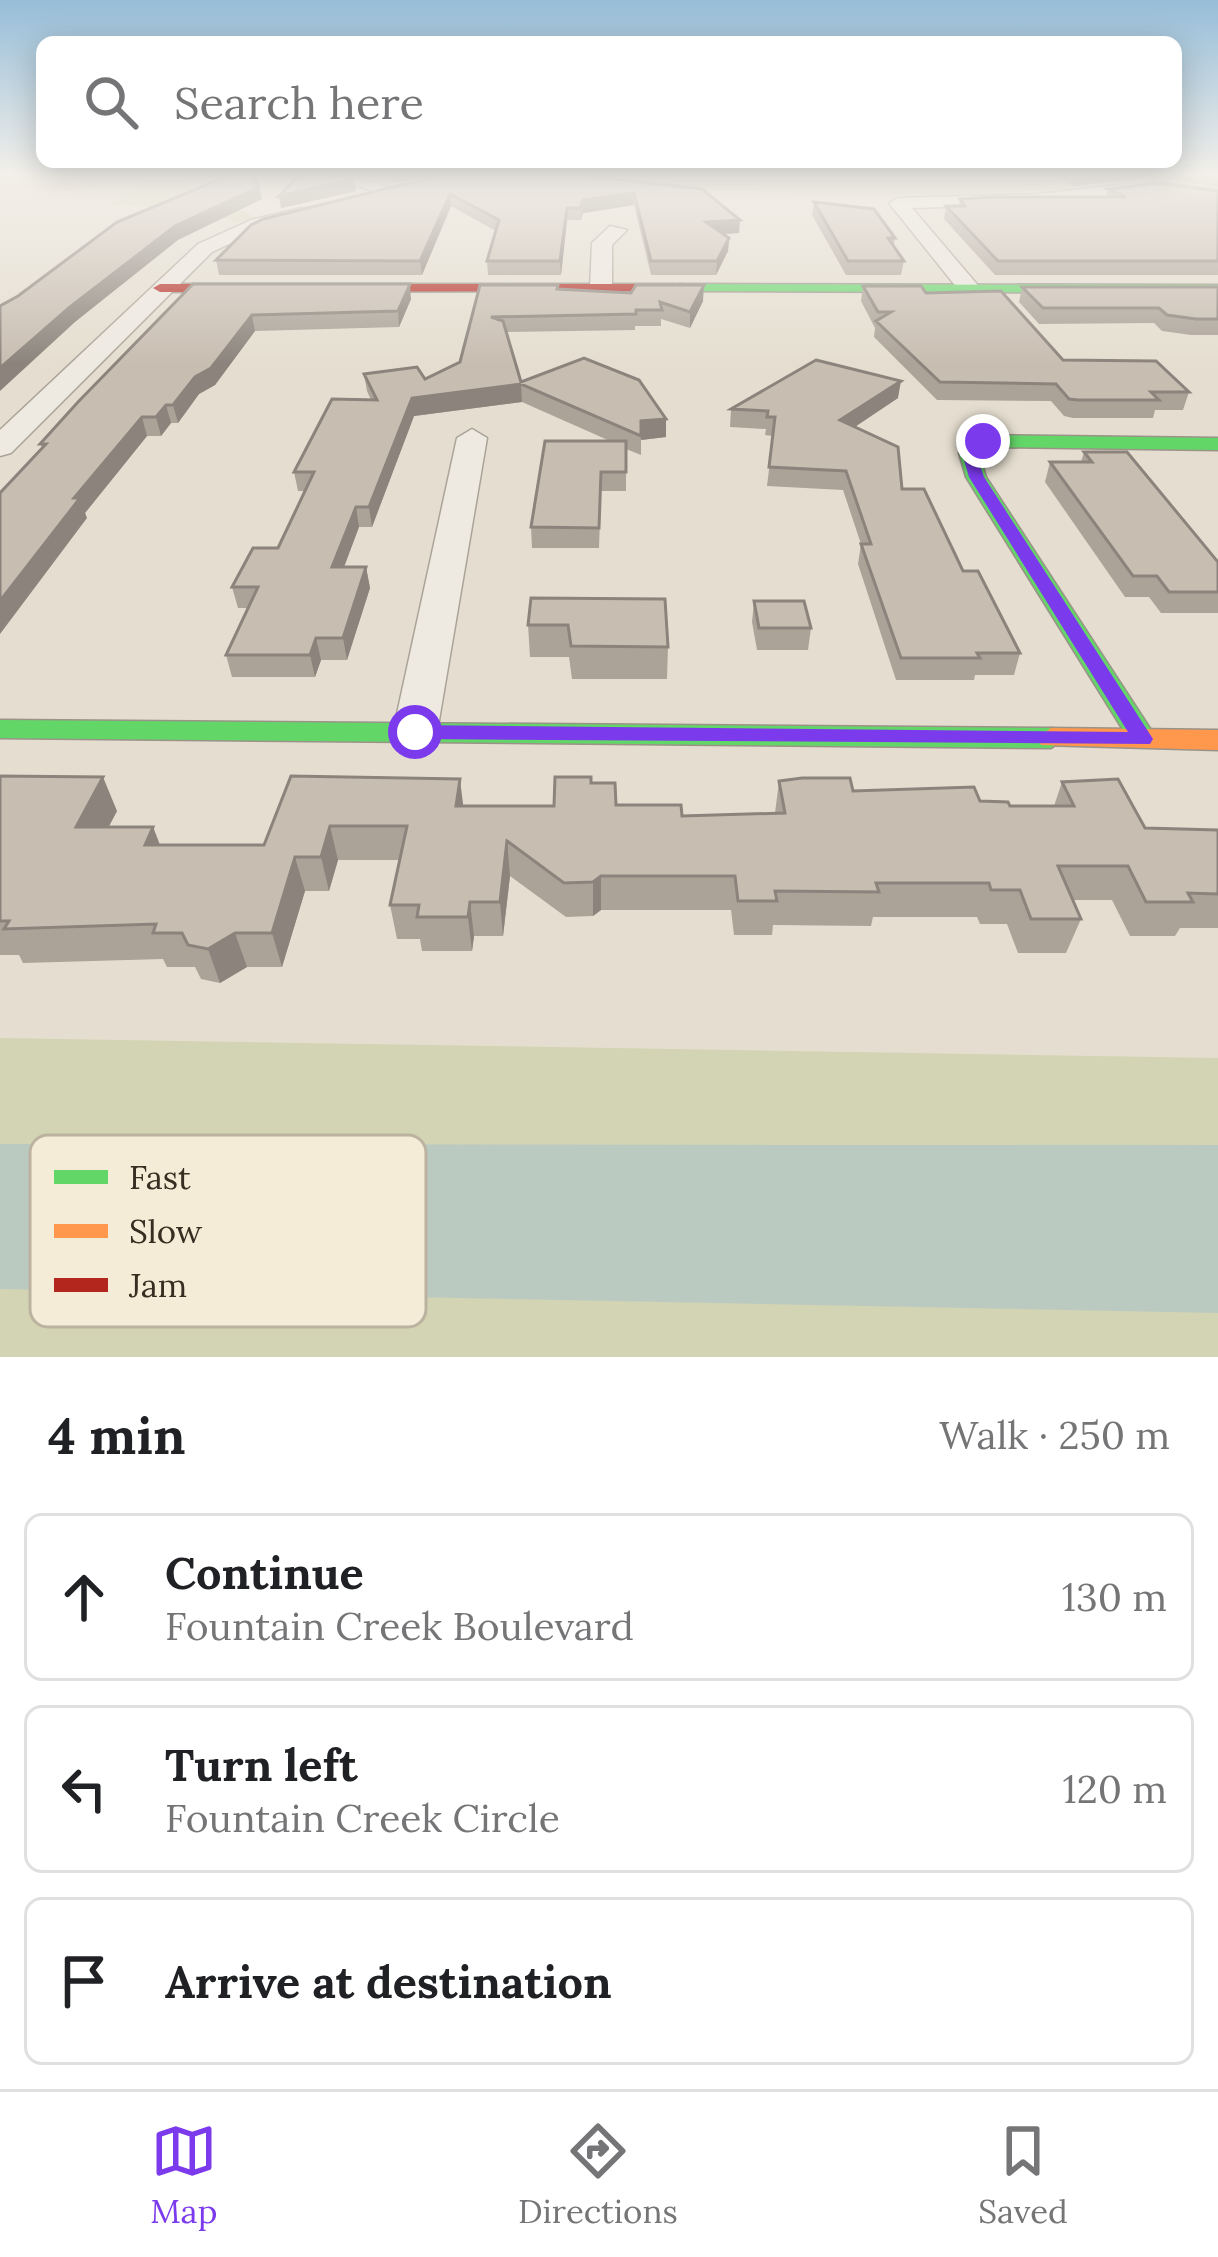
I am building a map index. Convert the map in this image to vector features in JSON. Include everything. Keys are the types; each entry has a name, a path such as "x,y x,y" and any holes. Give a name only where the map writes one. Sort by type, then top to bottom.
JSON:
{"street":[{"path":"0,447 160,288 205,248 229,237"},
{"path":"601,289 602,243 609,237"},
{"path":"927,237 970,289"},
{"path":"160,288 1218,289"},
{"path":"415,732 472,438"},
{"path":"1143,739 976,477 969,453 983,441 1218,444"},
{"path":"0,730 1218,740"}],"green space":[{"path":"0,1038 1218,1058 1218,1357 0,1357"}],"shaded area":[{"path":"0,1144 30,1144 30,1290 0,1289"},
{"path":"426,1144 1218,1145 1218,1313 426,1297"}],"building":[{"path":"96,237 160,237 0,368 0,306"},
{"path":"239,237 431,237 420,261 216,260"},
{"path":"494,237 563,237 560,261 487,261"},
{"path":"645,237 729,238 717,261 651,261"},
{"path":"834,237 895,237 888,238 904,261 848,261"},
{"path":"976,237 1218,237 1218,261 998,261"},
{"path":"193,284 410,284 398,311 252,315 211,368 195,377 173,405 166,405 156,417 142,417 74,498 80,498 0,601 0,493 78,402"},
{"path":"480,285 558,285 557,289 631,293 636,285 704,285 690,312 660,302 662,310 636,310 636,314 491,317 503,321 521,382 584,358 639,380 666,419 641,421 641,436 521,384 412,398 369,507 356,507 332,567 366,567 343,638 316,638 310,655 226,655 258,587 232,587 253,548 278,548 314,472 294,472 332,399 377,400 364,374 417,367 425,379 460,362"},
{"path":"863,286 921,286 926,293 1001,291 1063,360 1156,361 1189,392 1151,392 1159,400 1078,400 1069,399 1056,384 940,382 876,321 891,312 878,312"},
{"path":"1022,287 1218,287 1218,319 1167,315 1159,308 1043,308"},
{"path":"816,360 901,381 840,420 898,447 902,489 924,489 963,571 978,571 1020,653 901,658 861,544 871,544 846,471 769,467 775,417 767,417 768,411 731,409"},
{"path":"545,441 626,441 626,472 601,472 599,528 531,527"},
{"path":"1084,452 1127,452 1218,562 1218,592 1169,592 1157,576 1133,576 1050,462 1092,462"},
{"path":"531,598 665,599 668,647 571,646 568,625 528,625"},
{"path":"754,601 804,601 811,628 759,628"},
{"path":"0,776 103,777 76,827 153,827 145,845 264,845 291,776 460,779 456,806 554,806 555,777 591,777 591,783 615,783 616,805 681,805 682,816 785,813 779,781 802,778 850,778 853,791 974,787 980,801 1008,802 1010,806 1074,806 1062,782 1118,779 1145,828 1218,830 1218,894 1188,893 1193,902 1146,902 1128,866 1058,866 1081,919 1031,919 1020,890 991,890 989,883 876,883 879,892 775,891 777,901 738,901 735,876 601,876 593,882 564,883 507,841 500,902 470,902 468,917 417,917 419,905 390,905 407,826 330,826 321,857 295,857 272,933 235,933 208,949 188,945 182,933 153,933 156,924 4,929 9,921 0,921"}],"traffic: fast":[{"path":"680,288 1218,289"},
{"path":"1143,739 976,477 969,453 983,441 1218,444"},
{"path":"0,729 1051,738"}],"traffic: slow":[{"path":"1051,738 1218,740"}],"traffic: jam":[{"path":"160,288 680,288"}],"route":[{"path":"415,732 1143,739 976,477 969,453 983,441"}]}
